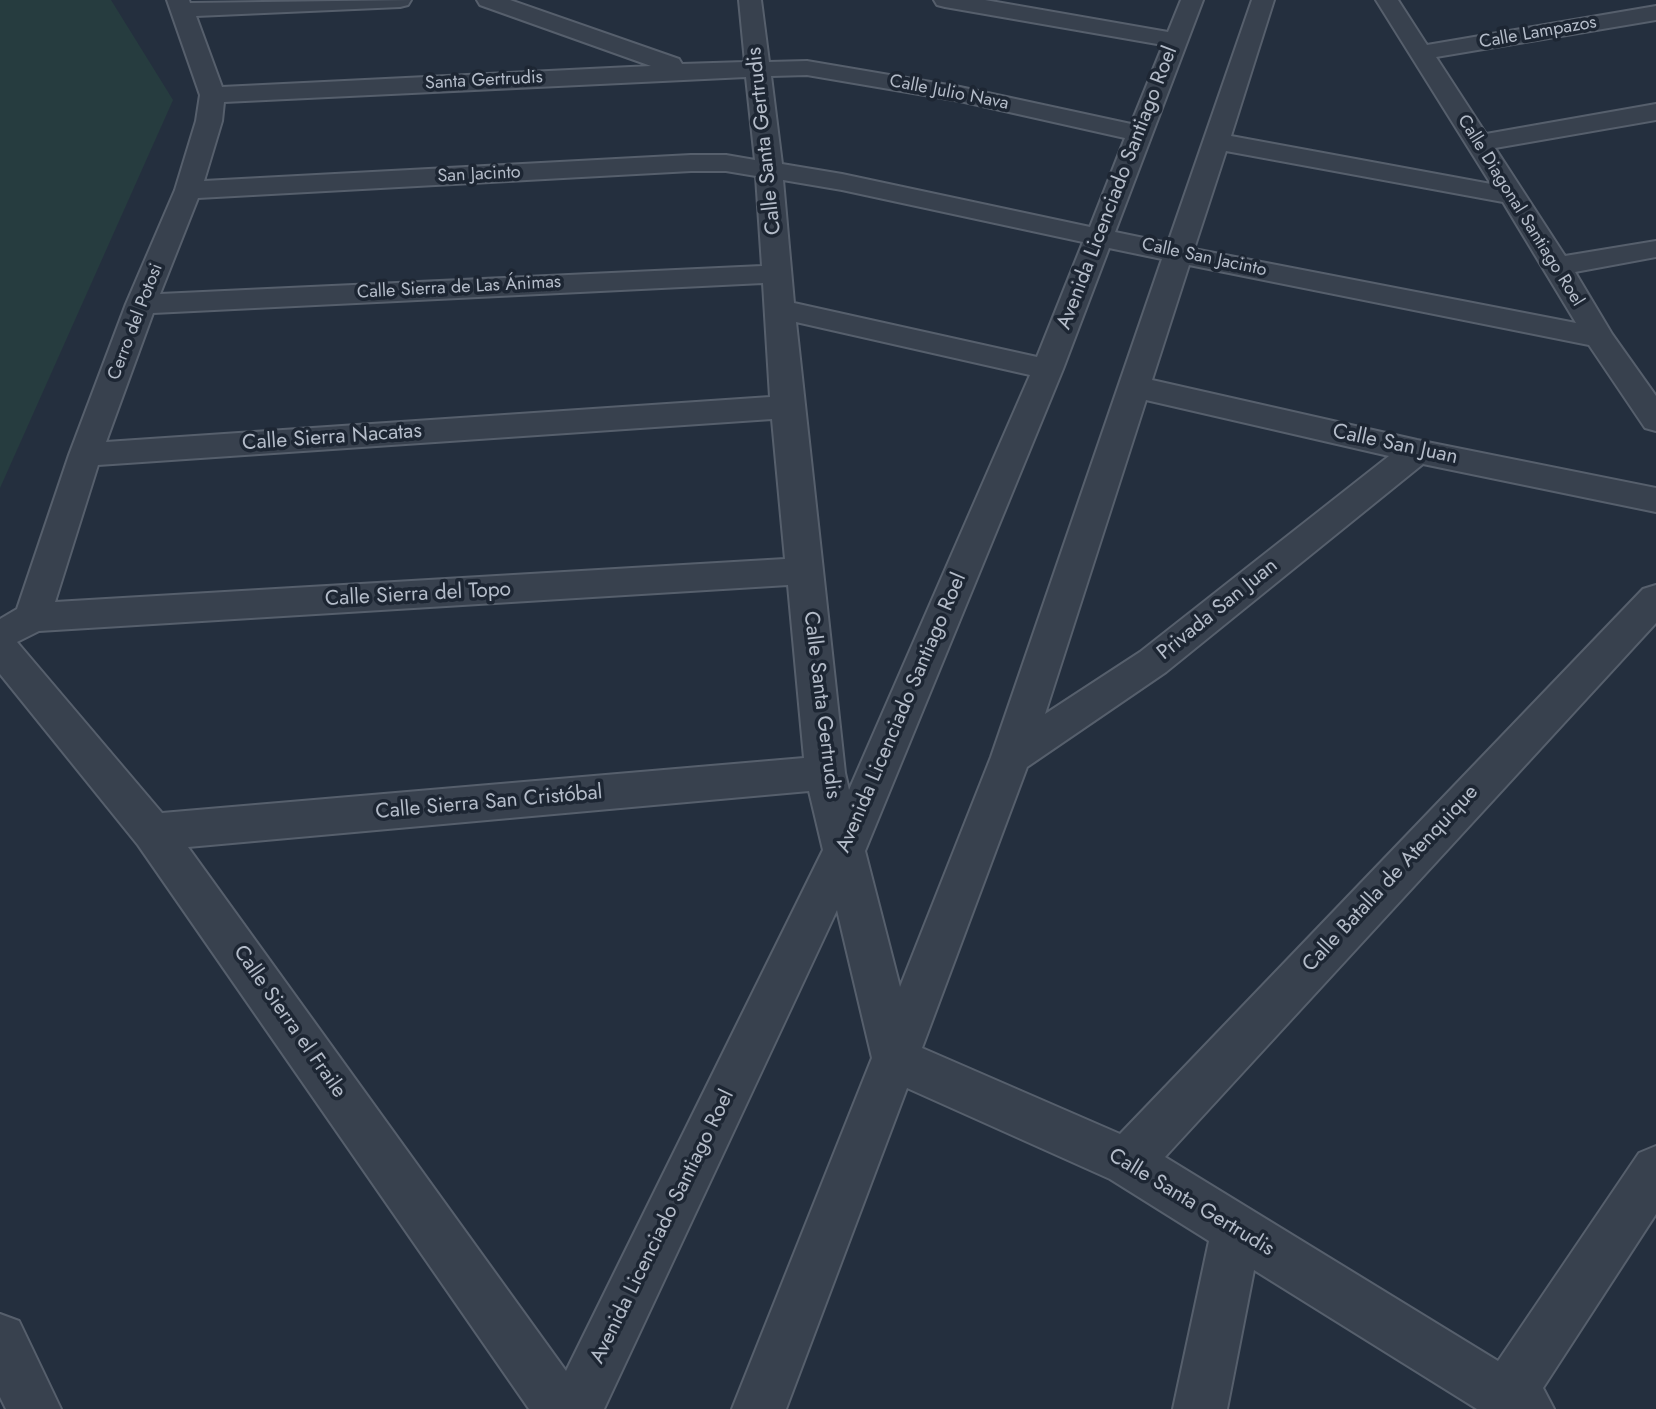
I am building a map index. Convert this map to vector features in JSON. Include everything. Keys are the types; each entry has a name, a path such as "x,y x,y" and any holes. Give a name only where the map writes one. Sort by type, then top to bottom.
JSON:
{"street":[{"path":"212,95 179,5 400,0"},
{"path":"488,0 689,71"},
{"name":"Calle Santa Gertrudis","path":"750,0 769,168 787,407 825,772 895,1059 1127,1161 1516,1403"},
{"path":"945,0 1176,40"},
{"name":"Avenida Licenciado Santiago Roel","path":"576,1409 844,851 1048,369 1192,0"},
{"path":"760,1409 1011,757 1263,0"},
{"name":"Calle Diagonal Santiago Roel","path":"1387,0 1557,266 1599,337 1654,413"},
{"name":"Calle Lampazos","path":"1420,53 1656,13"},
{"name":"Santa Gertrudis","path":"212,95 757,69"},
{"name":"Calle Julio Nava","path":"757,69 832,71 960,94 1139,133"},
{"name":"Cerro del Potosi","path":"85,455 141,304 188,190 209,121 212,95"},
{"path":"1479,143 1656,112"},
{"path":"1216,141 1512,196"},
{"name":"San Jacinto","path":"188,190 691,163 769,168"},
{"name":"Calle San Jacinto","path":"769,168 1100,235 1178,254 1599,337"},
{"path":"1557,266 1656,249"},
{"name":"Calle Sierra de Las Ánimas","path":"141,304 777,274"},
{"path":"780,309 1048,369"},
{"name":"Calle San Juan","path":"1135,387 1417,451 1656,500"},
{"name":"Calle Sierra Nacatas","path":"85,455 787,407"},
{"name":"Privada San Juan","path":"1011,757 1153,662 1417,451"},
{"path":"0,637 16,632 85,455"},
{"name":"Calle Sierra del Topo","path":"16,632 805,572"},
{"name":"Calle Batalla de Atenquique","path":"1127,1161 1656,599"},
{"name":"Calle Sierra el Fraile","path":"16,632 153,832 561,1409"},
{"name":"Calle Sierra San Cristóbal","path":"153,832 825,772"},
{"path":"1516,1403 1656,1170"},
{"path":"1200,1409 1237,1229"},
{"path":"0,1340 34,1409"}],"green space":[{"path":"0,0 111,0 173,100 0,488"}]}
